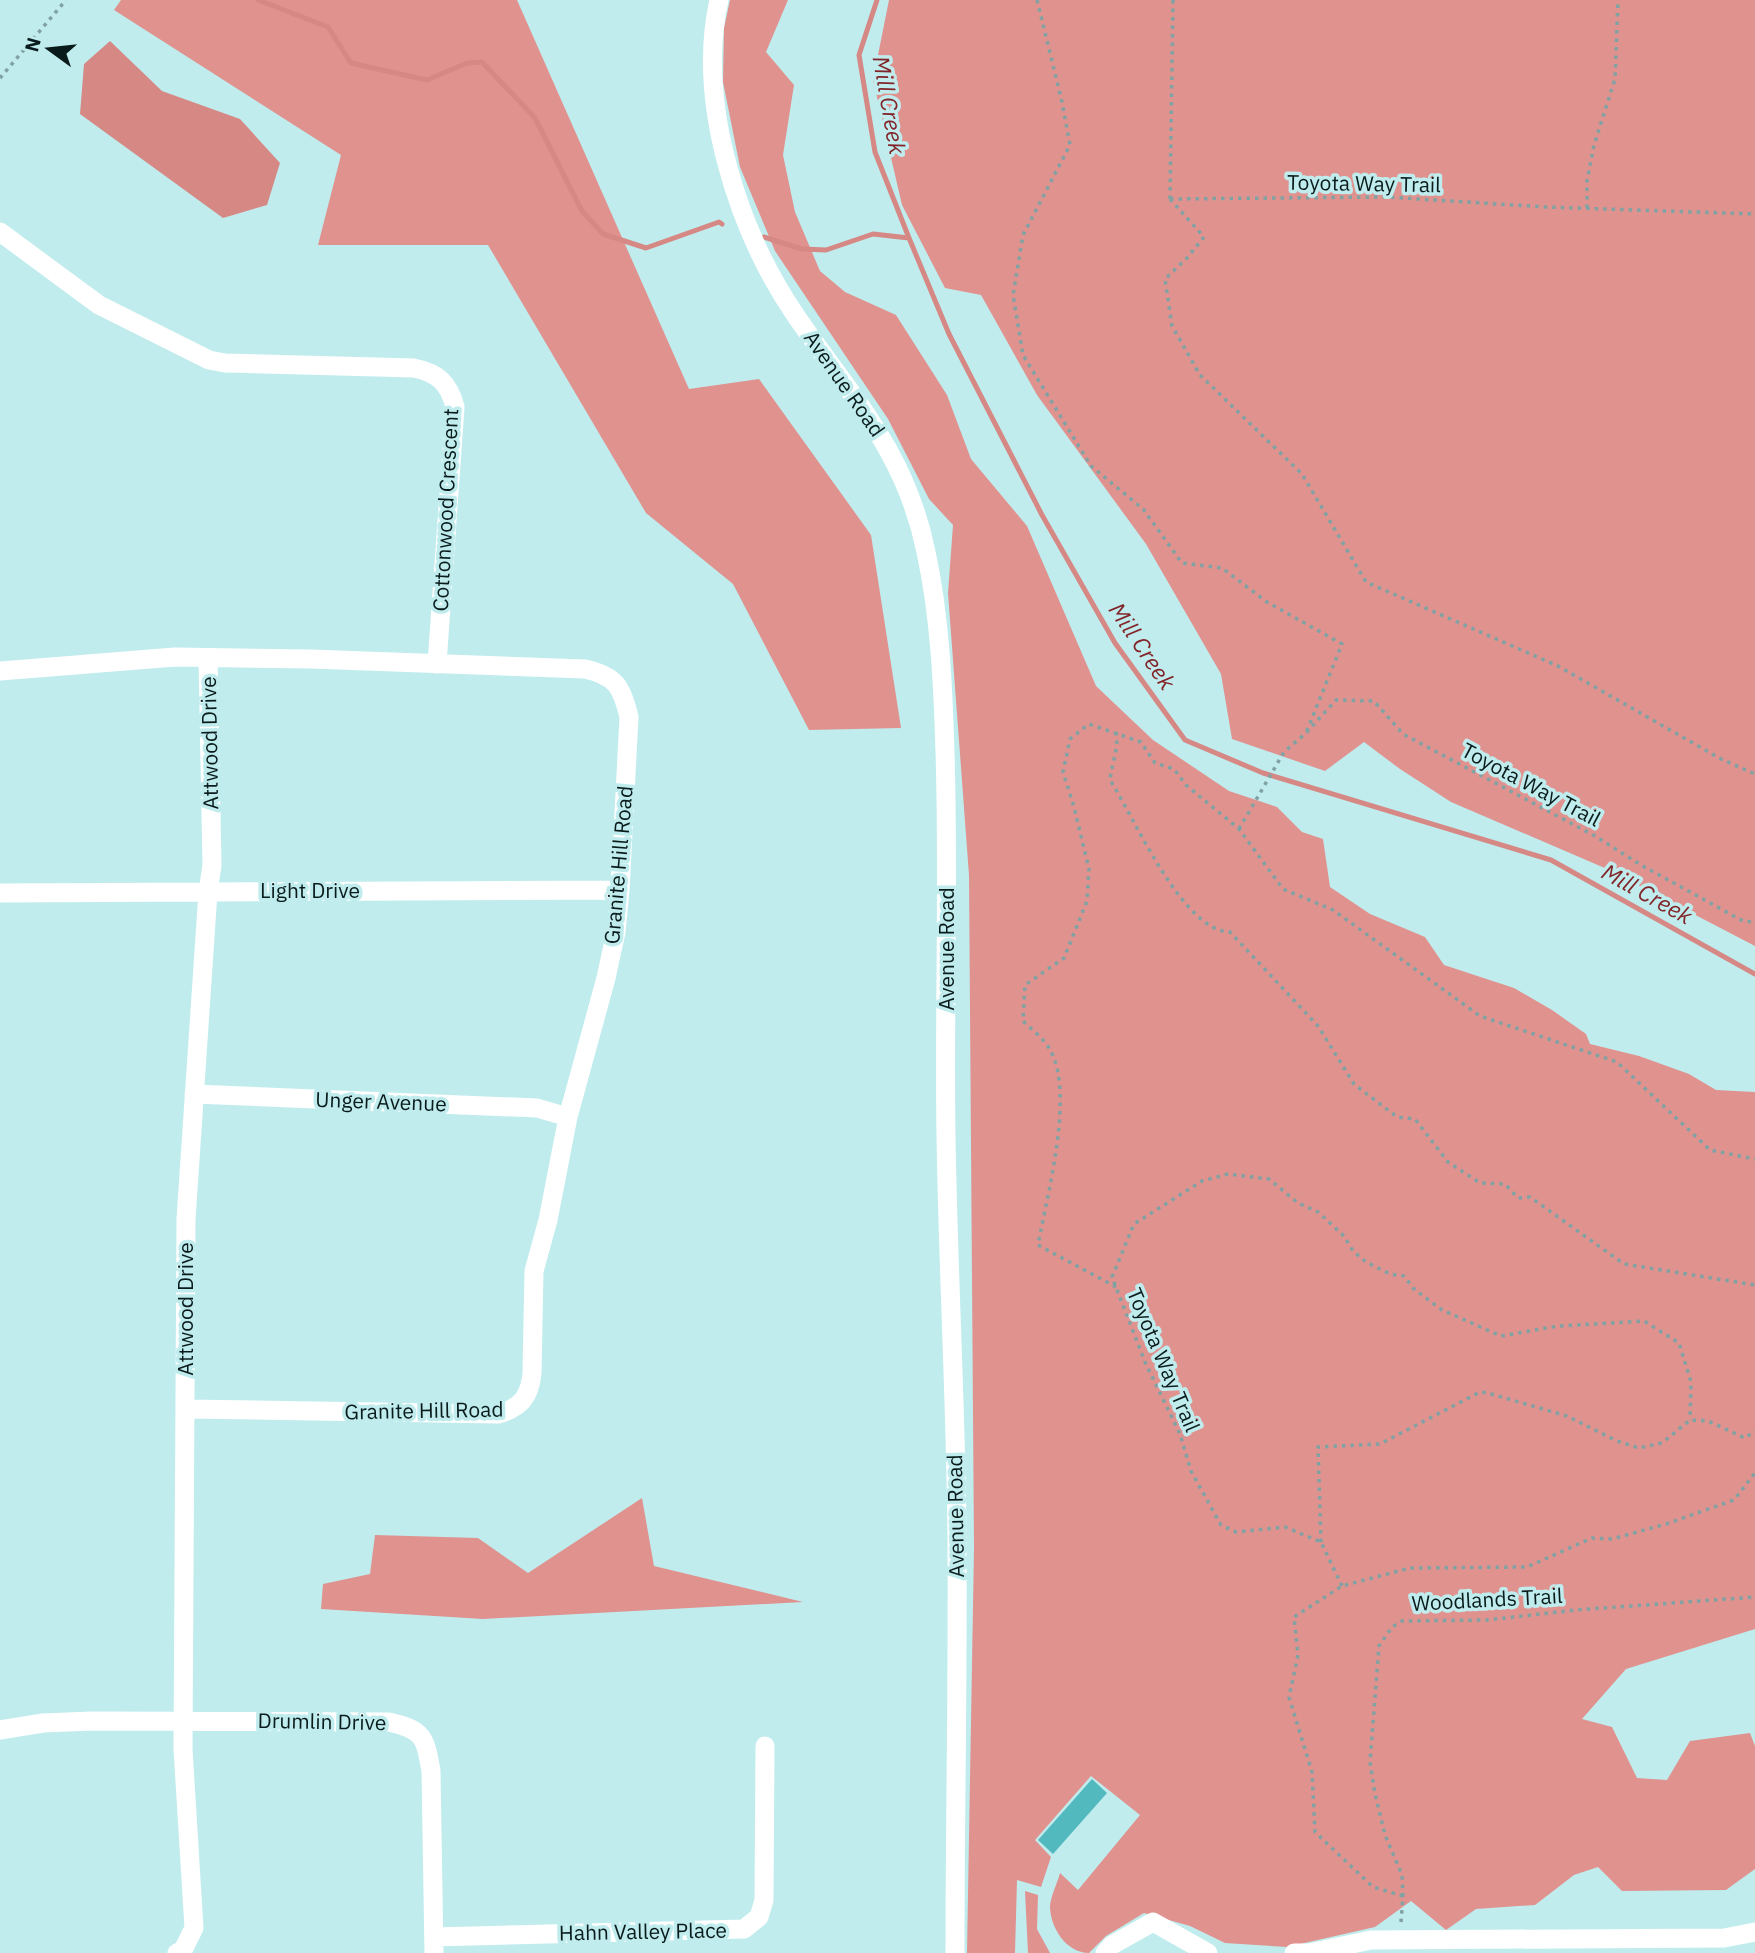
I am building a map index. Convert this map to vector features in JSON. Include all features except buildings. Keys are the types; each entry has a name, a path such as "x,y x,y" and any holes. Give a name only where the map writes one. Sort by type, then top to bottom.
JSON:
{"street":[{"name":"Avenue Road","path":"719,0 714,23 712,63 721,134 737,197 763,260 793,313 886,444 909,490 927,556 938,632 948,845 946,1135 957,1541 955,1953"},
{"name":"Cottonwood Crescent","path":"0,232 14,245 99,304 209,360 225,363 414,368 442,378 451,391 455,407 437,664"},
{"name":"Granite Hill Road","path":"0,671 175,657 585,669 603,673 622,690 629,717 616,932 568,1117 548,1220 534,1271 530,1388 523,1402 513,1410 498,1414 186,1409"},
{"name":"Attwood Drive","path":"177,1953 183,1950 194,1928 183,1749 186,1219 212,865 208,658"},
{"name":"Light Drive","path":"0,892 620,890"},
{"name":"Unger Avenue","path":"194,1094 537,1108 568,1117"},
{"name":"Drumlin Drive","path":"0,1730 43,1723 184,1721 389,1722 412,1727 426,1744 431,1771 434,1945"},
{"name":"Hahn Valley Place","path":"434,1945 744,1929 759,1917 765,1900 765,1745"},
{"path":"1105,1953 1112,1945 1153,1922 1208,1953"},
{"path":"1294,1953 1309,1953 1371,1940 1724,1938 1755,1932"}],"path":[{"path":"0,78 66,0"},
{"name":"Toyota Way Trail","path":"1037,0 1070,145 1023,234 1013,295 1023,355 1091,466 1143,509 1182,564 1223,568 1267,602 1342,644 1306,733"},
{"path":"1173,0 1170,199 1204,237 1188,258 1165,279 1171,326 1200,375 1302,474 1366,582 1558,666 1721,759 1755,774"},
{"path":"1587,208 1587,181 1594,145 1615,79 1618,0"},
{"name":"Toyota Way Trail","path":"1170,199 1386,197 1755,214"},
{"name":"Toyota Way Trail","path":"1240,829 1284,752 1306,733 1336,700 1374,701 1403,734 1595,836 1641,865 1743,920 1755,922"},
{"name":"Toyota Way Trail","path":"1321,1542 1285,1527 1236,1532 1221,1525 1191,1471 1180,1434 1145,1362 1116,1287 1038,1245 1059,1126 1060,1080 1049,1048 1023,1021 1025,985 1064,958 1087,901 1089,869 1063,772 1070,739 1089,724 1141,742 1154,763 1174,769 1186,785 1240,829 1283,889 1333,911 1480,1016 1616,1062 1710,1150 1755,1159"},
{"path":"1116,732 1118,747 1112,763 1111,780 1175,890 1196,917 1221,932 1230,932 1258,959 1318,1026 1354,1084 1397,1117 1415,1119 1448,1162 1480,1182 1505,1184 1518,1198 1530,1197 1624,1264 1755,1285"},
{"path":"1116,1287 1112,1277 1135,1224 1202,1181 1227,1174 1269,1179 1298,1203 1318,1212 1344,1236 1353,1251 1366,1262 1390,1274 1404,1276 1414,1289 1441,1310 1476,1327 1501,1336 1558,1326 1644,1321 1679,1343 1690,1382 1690,1420"},
{"path":"1342,1586 1321,1542 1318,1447 1380,1444 1480,1392 1567,1416 1617,1441 1639,1448 1662,1443 1690,1420 1708,1421 1745,1438 1755,1431"},
{"path":"1403,1896 1373,1887 1315,1832 1312,1772 1289,1697 1298,1655 1294,1617 1342,1586 1410,1568 1527,1567 1592,1538 1612,1539 1666,1524 1734,1500 1755,1473"},
{"name":"Woodlands Trail","path":"1397,1940 1402,1917 1402,1875 1385,1835 1370,1762 1379,1646 1392,1627 1402,1620 1487,1620 1577,1610 1755,1597"}],"shaded area":[{"path":"121,0 517,0 689,389 759,379 871,535 901,728 809,730 733,584 646,513 488,245 318,245 341,155 114,10"},
{"path":"730,0 788,0 766,52 794,85 783,155 795,212 820,271 845,292 896,315 947,395 971,459 1027,526 1096,686 1153,740 1229,791 1277,807 1302,832 1323,839 1330,887 1370,914 1425,937 1444,965 1514,988 1586,1034 1590,1044 1639,1056 1689,1074 1716,1090 1755,1092 1755,1629 1626,1669 1582,1719 1612,1727 1637,1778 1667,1780 1690,1741 1750,1733 1755,1746 1755,1869 1726,1890 1622,1891 1598,1867 1574,1875 1535,1905 1476,1909 1446,1930 1411,1901 1375,1927 1287,1947 1225,1943 1190,1926 1144,1913 1106,1936 1089,1953 1081,1952 1067,1944 1053,1922 1050,1906 1060,1873 1078,1890 1140,1815 1091,1776 1035,1840 1051,1857 1041,1887 1017,1880 1015,1953 967,1953 974,1548 969,875 948,593 953,525 929,499 888,419 775,251 740,167 723,82 724,28"},
{"path":"889,0 1755,0 1755,946 1607,869 1451,802 1364,742 1325,771 1232,739 1221,674 1146,544 1037,395 981,295 945,288 902,205 873,80"},
{"path":"110,41 162,91 240,119 280,163 267,205 223,218 80,114 84,64"},
{"path":"642,1498 654,1566 803,1602 483,1619 321,1609 323,1584 370,1574 375,1535 478,1538 528,1573"},
{"path":"1025,1891 1038,1895 1037,1929 1050,1953 1028,1953"}],"waterway":[{"path":"258,0 328,27 351,63 427,80 467,63 482,62 535,118 582,211 603,234 646,248 719,222 722,224"},
{"name":"Mill Creek","path":"877,0 859,55 875,152 909,238 949,334 1042,515 1115,643 1185,740 1263,773 1551,860 1755,974"},
{"path":"764,237 802,249 826,250 873,234 909,238"}]}
